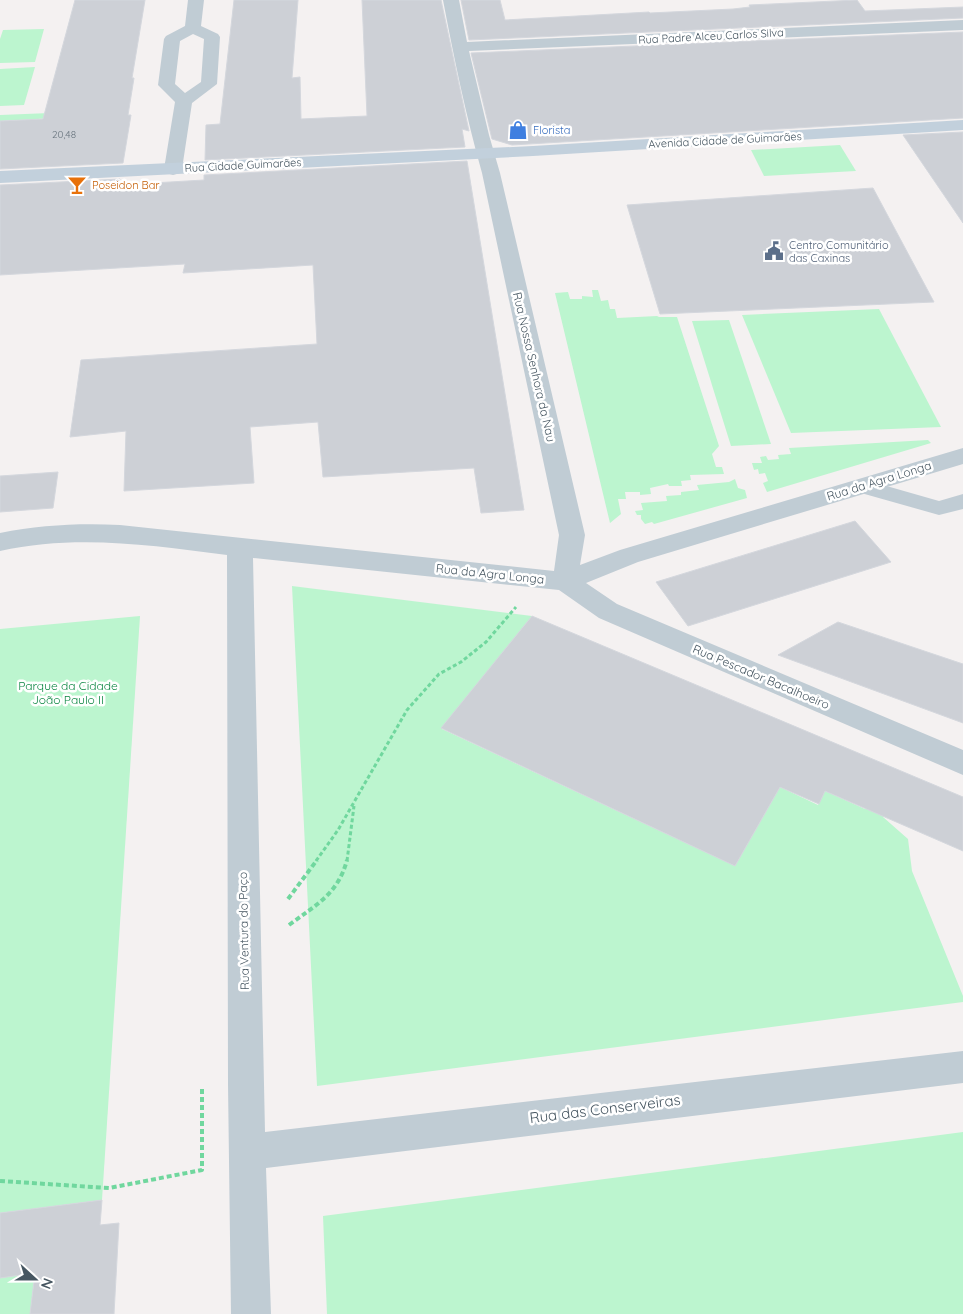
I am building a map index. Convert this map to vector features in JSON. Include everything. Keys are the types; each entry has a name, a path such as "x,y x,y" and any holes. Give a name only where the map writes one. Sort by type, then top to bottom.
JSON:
{"street":[{"path":"193,28 196,0"},
{"name":"Rua Nossa Senhora da Nau","path":"451,0 460,47 572,535 565,581"},
{"name":"Rua Padre Alceu Carlos Silva","path":"460,47 963,25"},
{"path":"184,102 166,84 172,39 193,28"},
{"path":"174,169 184,102 209,84 212,37 193,28"},
{"name":"Avenida Cidade de Guimarães","path":"486,154 963,125"},
{"name":"Rua Cidade Guimarães","path":"0,177 486,154"},
{"name":"Rua da Agra Longa","path":"0,542 40,534 82,532 162,537 565,581 630,556 963,456"},
{"name":"Rua Ventura do Paço","path":"240,547 247,1152 251,1314"},
{"name":"Rua Pescador Bacalhoeiro","path":"565,581 608,611 963,763"},
{"name":"Rua das Conserveiras","path":"247,1152 963,1067"}],"lane":[{"path":"862,486 939,508 963,501"}],"path":[{"path":"288,899 338,830 380,753 407,710 439,674 461,662 486,642 520,603"},
{"path":"289,925 324,899 338,885 343,874 347,856 354,803"},
{"path":"0,1181 109,1188 202,1170 202,1086"}],"green space":[{"path":"44,29 35,62 0,63 0,39 3,30"},
{"path":"35,67 24,105 0,106 0,69"},
{"path":"75,112 74,117 0,121 0,115"},
{"path":"840,145 856,171 764,176 751,150"},
{"path":"592,290 598,290 601,301 608,300 610,309 615,309 617,318 677,317 719,446 712,454 716,467 722,467 724,474 690,475 691,480 681,481 682,486 669,486 668,484 650,488 651,494 640,495 640,492 625,492 626,499 618,499 621,514 610,523 555,293 568,292 570,299 582,299 582,296 593,297"},
{"path":"879,309 941,427 791,433 742,315"},
{"path":"729,320 771,444 731,446 692,321"},
{"path":"928,440 931,443 767,492 763,483 768,481 765,473 759,474 758,469 754,470 752,463 762,463 760,457 766,456 768,460 779,459 778,455 791,454 789,448"},
{"path":"735,479 738,488 745,490 747,498 654,524 652,522 645,524 641,519 641,515 637,515 635,511 643,510 641,503 667,501 666,496 681,495 681,492 699,490 697,485 729,482"},
{"path":"292,586 532,616 442,729 735,866 780,787 818,805 825,791 865,809 887,766 903,773 883,817 908,839 912,871 963,996 963,1002 317,1086"},
{"name":"Parque da Cidade João Paulo II","path":"140,616 102,1200 0,1213 0,629"},
{"path":"963,1132 963,1314 327,1314 323,1216"},
{"path":"35,1273 30,1314 0,1314 0,1278"}],"building":[{"path":"75,0 145,0 132,78 134,78 128,115 131,115 123,163 0,169 0,121 43,119"},
{"path":"234,0 298,0 292,78 300,77 301,119 367,116 362,0 441,0 469,131 462,129 465,147 205,160 206,125 220,124"},
{"path":"461,0 500,0 505,20 733,9 750,7 749,5 857,0 865,11 963,7 963,18 469,40"},
{"path":"963,32 963,118 512,145 492,139 471,53"},
{"path":"963,132 963,223 903,135"},
{"path":"467,161 524,510 481,513 474,468 323,477 318,422 250,427 254,483 124,491 126,431 70,437 81,360 317,344 313,265 183,273 185,264 0,275 0,185 120,179 119,185 204,180 204,175"},
{"name":"Centro Comunitário das Caxinas","path":"873,188 934,302 660,314 627,205"},
{"path":"58,472 53,508 0,512 0,476"},
{"path":"855,521 891,562 688,626 656,582"},
{"path":"532,616 963,797 963,851 825,791 819,804 780,787 735,866 441,728"},
{"path":"838,622 963,664 963,723 778,655"},
{"path":"102,1200 100,1225 119,1223 114,1314 30,1314 35,1273 0,1278 0,1213"}],"place":[{"name":"Florista","path":"518,130"},
{"name":"Poseidon Bar","path":"77,185"},
{"name":"Centro Comunitário das Caxinas","path":"774,251"}]}
